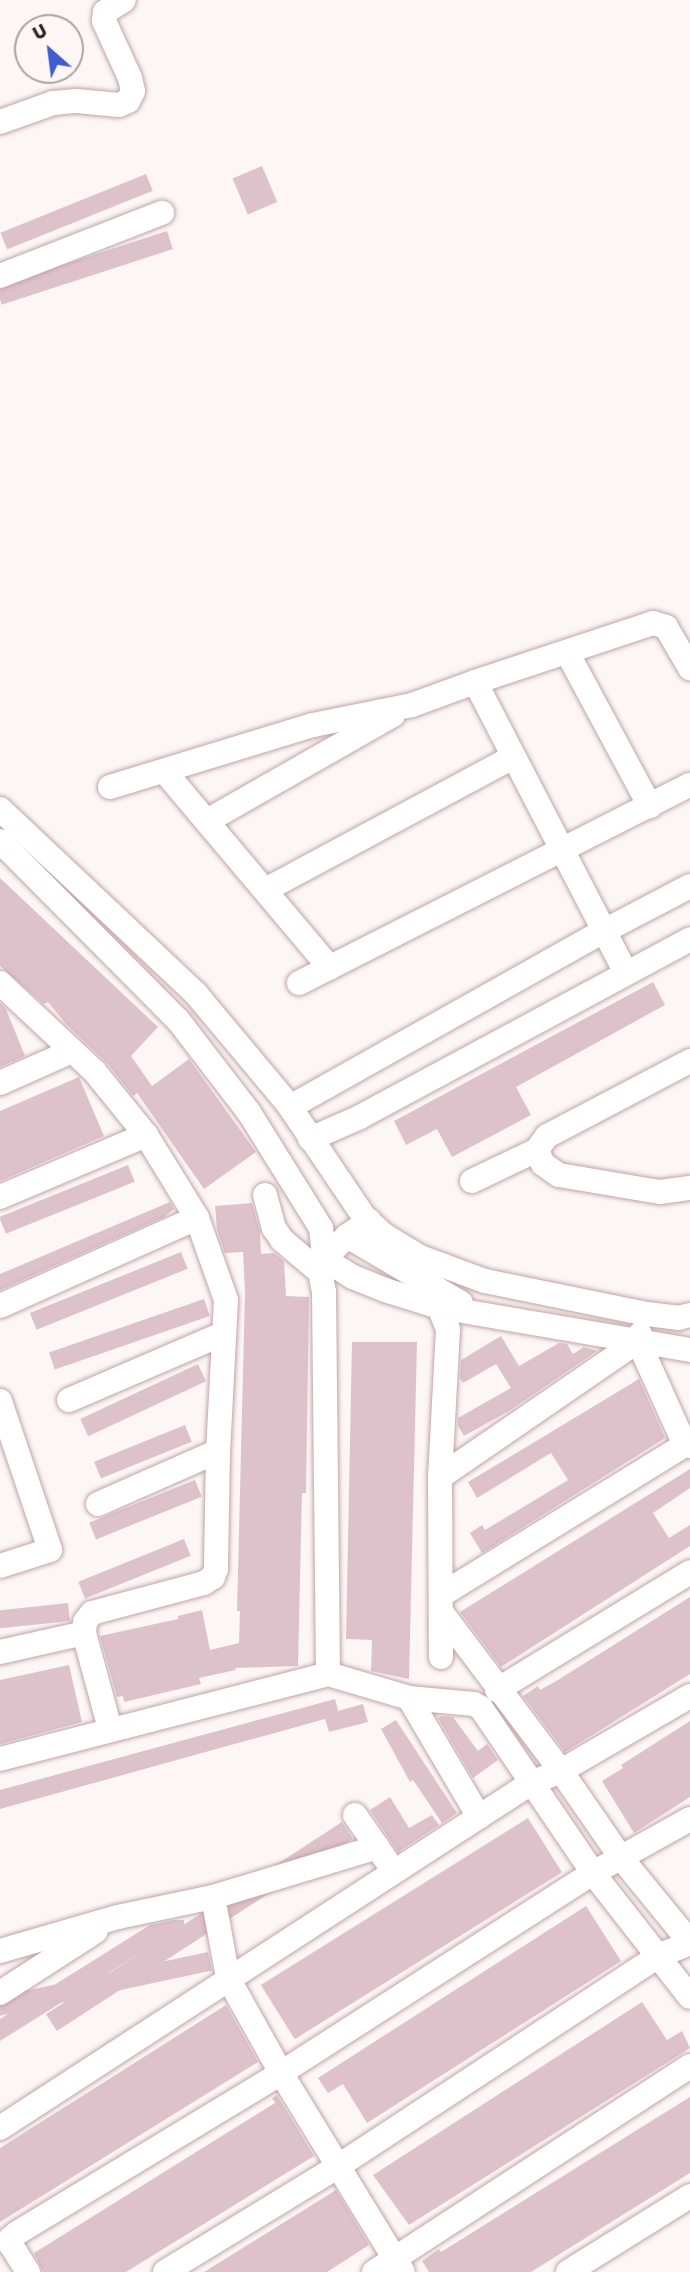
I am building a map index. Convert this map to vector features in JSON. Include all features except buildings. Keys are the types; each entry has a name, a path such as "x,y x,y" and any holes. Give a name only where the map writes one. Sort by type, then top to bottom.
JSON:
{"street":[{"path":"0,122 53,103 77,101 119,105 128,101 132,91 130,78 104,21 105,12 124,0"},
{"path":"0,276 162,213"},
{"path":"110,787 313,725 412,705 653,623 666,627 690,668"},
{"path":"568,654 650,806"},
{"path":"475,682 626,973"},
{"path":"207,821 412,705"},
{"path":"267,889 513,757"},
{"path":"165,772 267,889 330,968"},
{"path":"299,983 690,785"},
{"path":"0,809 196,994 290,1107 369,1221 384,1235 420,1257 485,1281 647,1314 678,1318 690,1315"},
{"path":"0,841 178,1020 250,1114 321,1228 328,1674"},
{"path":"290,1107 604,931 690,887"},
{"path":"310,1139 360,1116 690,939"},
{"path":"0,982 95,1072 146,1135 197,1218 226,1300 222,1334 216,1569 213,1577 204,1583 92,1613 85,1622 84,1633 110,1729"},
{"path":"0,1083 72,1051"},
{"path":"472,1181 537,1150 547,1136 690,1061"},
{"path":"0,1197 146,1135"},
{"path":"537,1150 542,1164 559,1175 660,1192 690,1188"},
{"path":"265,1195 274,1228 282,1240 322,1265 385,1290 439,1307 690,1350"},
{"path":"0,1306 197,1218"},
{"path":"322,1265 347,1236 369,1221"},
{"path":"347,1236 474,1311"},
{"path":"439,1307 449,1329 440,1477 441,1657"},
{"path":"447,1350 474,1311"},
{"path":"440,1477 638,1341 647,1314"},
{"path":"69,1400 222,1334"},
{"path":"442,1604 687,1445 638,1341"},
{"path":"0,1401 9,1460 50,1550 0,1566"},
{"path":"98,1504 218,1451"},
{"path":"497,1690 690,1572"},
{"path":"165,2272 337,2166 658,1956 690,1942 622,1859 561,1771 497,1690 442,1604"},
{"path":"0,1652 84,1633"},
{"path":"0,1759 328,1674 409,1698 474,1704 481,1708 593,1873 690,1997"},
{"path":"0,2129 531,1783 561,1771 690,1696"},
{"path":"409,1698 479,1817"},
{"path":"355,1815 395,1872"},
{"path":"27,2272 11,2245 11,2238 281,2073 593,1873 690,1819"},
{"path":"0,1951 118,1917 213,1897 378,1847"},
{"path":"213,1897 228,1978 281,2073 399,2266"},
{"path":"0,1993 118,1917"},
{"path":"374,2272 399,2266 690,2066"},
{"path":"568,2272 690,2196"}]}
